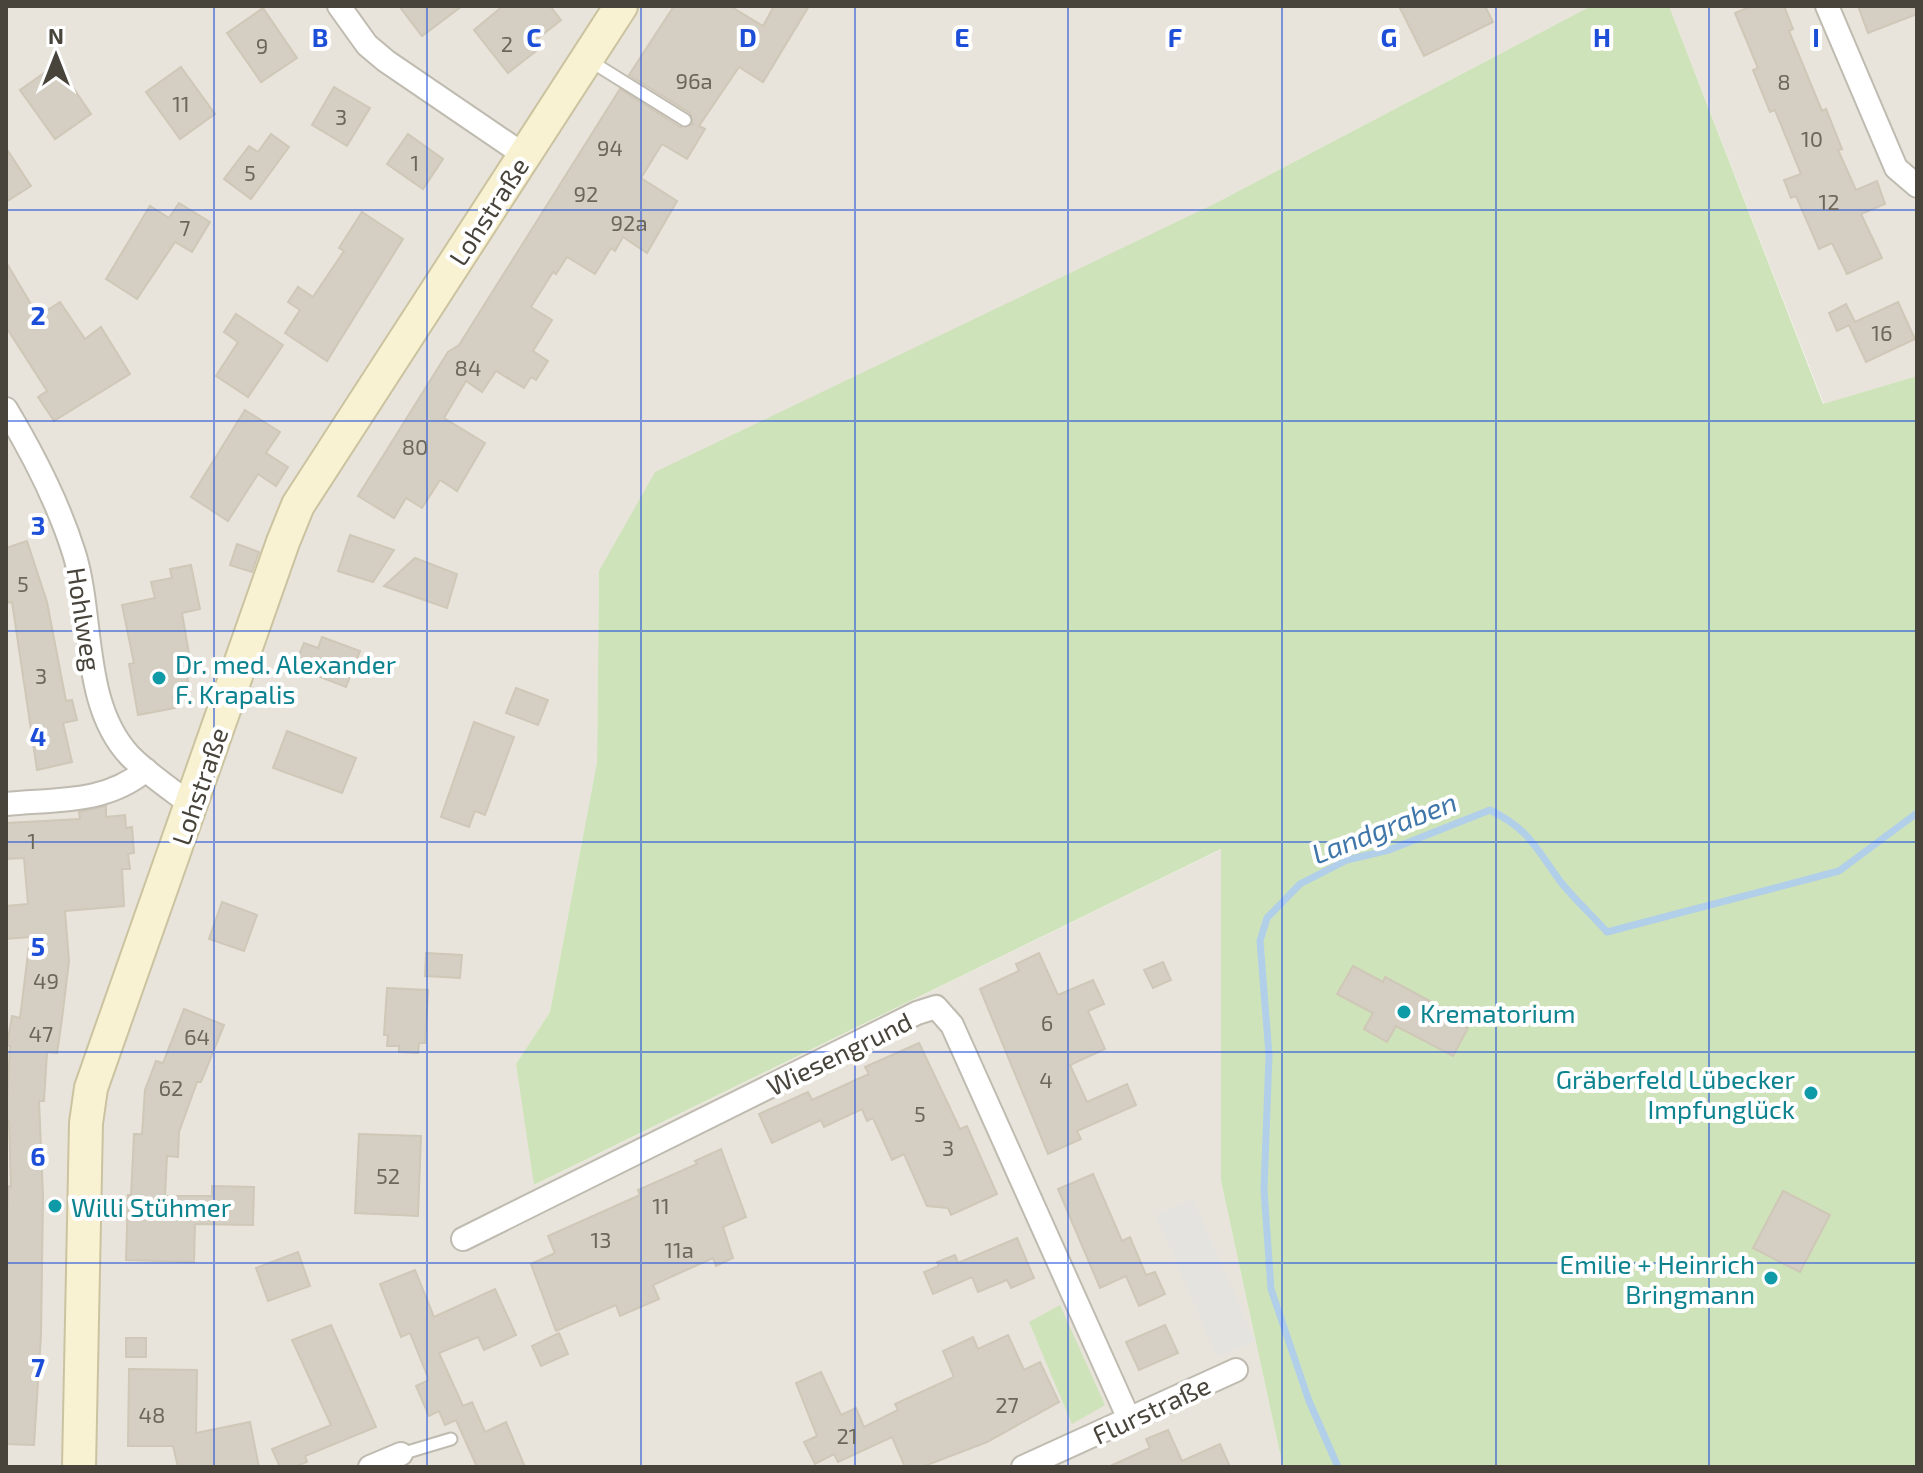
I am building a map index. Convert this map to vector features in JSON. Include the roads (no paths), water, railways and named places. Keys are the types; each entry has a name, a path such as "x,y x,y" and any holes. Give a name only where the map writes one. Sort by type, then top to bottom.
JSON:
{"main road":[{"name":"Lohstraße","path":"79,1467 86,1123 91,1088 298,505 621,6"}],"street":[{"path":"339,6 367,45 386,61 524,155"},
{"path":"1827,6 1896,168 1917,186"},
{"name":"Hohlweg","path":"6,409 40,472 74,554 95,682 106,717 129,755 193,806"},
{"path":"6,804 104,794 125,787 146,770"},
{"name":"Wiesengrund","path":"463,1239 917,1013 936,1007 952,1025 1129,1419"},
{"name":"Flurstraße","path":"1023,1467 1236,1370"},
{"path":"370,1467 401,1454"}],"lane":[{"path":"587,59 685,120"},
{"path":"401,1454 451,1439"}],"waterway":[{"name":"Landgraben","path":"1338,1467 1309,1401 1271,1289 1264,1190 1269,1055 1260,941 1267,918 1300,884 1347,860 1389,850 1490,810 1523,832 1565,888 1607,932 1839,871 1917,813"}],"place":[{"name":"Dr. med. Alexander F. Krapalis","path":"159,678"},
{"name":"Krematorium","path":"1404,1012"},
{"name":"Gräberfeld Lübecker Impfunglück","path":"1811,1093"},
{"name":"Willi Stühmer","path":"55,1206"},
{"name":"Emilie + Heinrich Bringmann","path":"1771,1278"}]}
